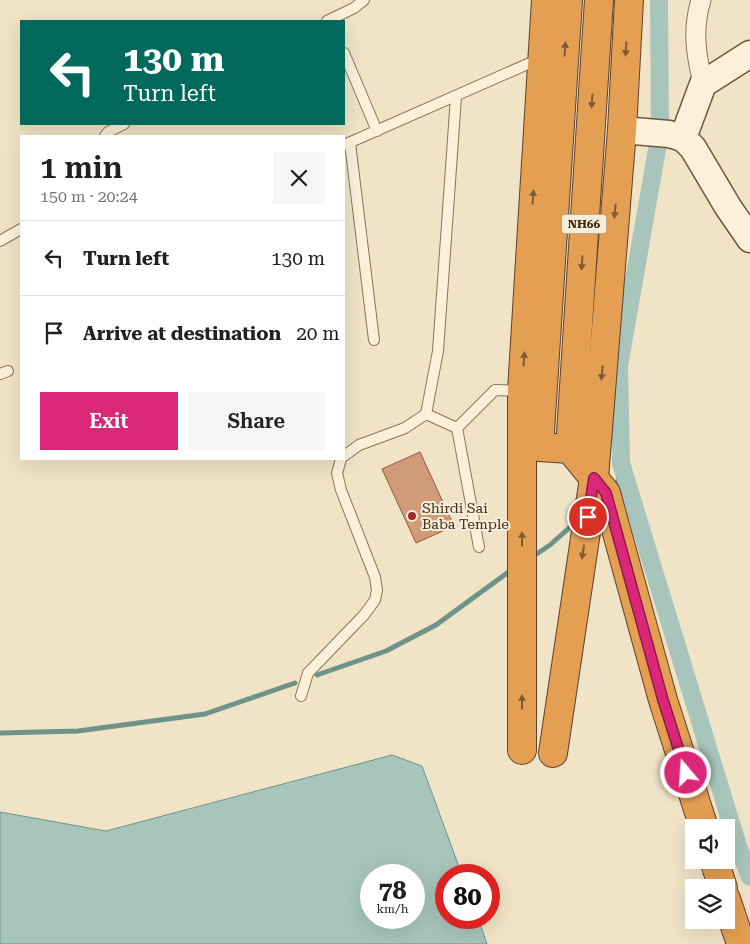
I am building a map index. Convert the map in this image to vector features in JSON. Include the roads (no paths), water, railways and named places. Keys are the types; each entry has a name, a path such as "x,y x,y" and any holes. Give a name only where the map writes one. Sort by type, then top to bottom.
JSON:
{"highway":[{"path":"522,750 522,391 546,0"},
{"name":"NH66","path":"568,0 539,447 570,449 599,0"},
{"path":"552,753 594,478 655,134 629,0"},
{"path":"570,449 606,493 663,700 701,819"},
{"path":"735,926 741,944"}],"street":[{"path":"701,0 696,16 696,52 703,84"},
{"path":"750,54 703,84 655,134 693,148 728,207 750,239"}],"lane":[{"path":"331,20 354,8 364,0"},
{"path":"345,55 377,131"},
{"path":"374,340 347,144 542,58"},
{"path":"345,455 359,444 405,428 426,414 438,351 456,97"},
{"path":"106,135 122,125"},
{"path":"0,241 20,230"},
{"path":"457,428 495,390 522,391"},
{"path":"426,414 457,428"},
{"path":"457,428 479,547"},
{"path":"302,696 308,673 364,615 375,600 377,590 375,577 341,490 337,473 340,460"}],"water":[{"path":"392,755 422,766 458,864 435,864 435,929 482,929 487,944 0,944 0,812 106,831"}],"waterway":[{"path":"659,0 660,132 619,366 621,463 738,846 750,877"},
{"path":"617,487 621,463"},
{"path":"532,557 550,545 578,520"},
{"path":"317,675 386,651 436,625 514,568"},
{"path":"0,733 78,731 205,714 295,683"}],"place":[{"name":"Shirdi Sai Baba Temple","path":"412,516"}]}
